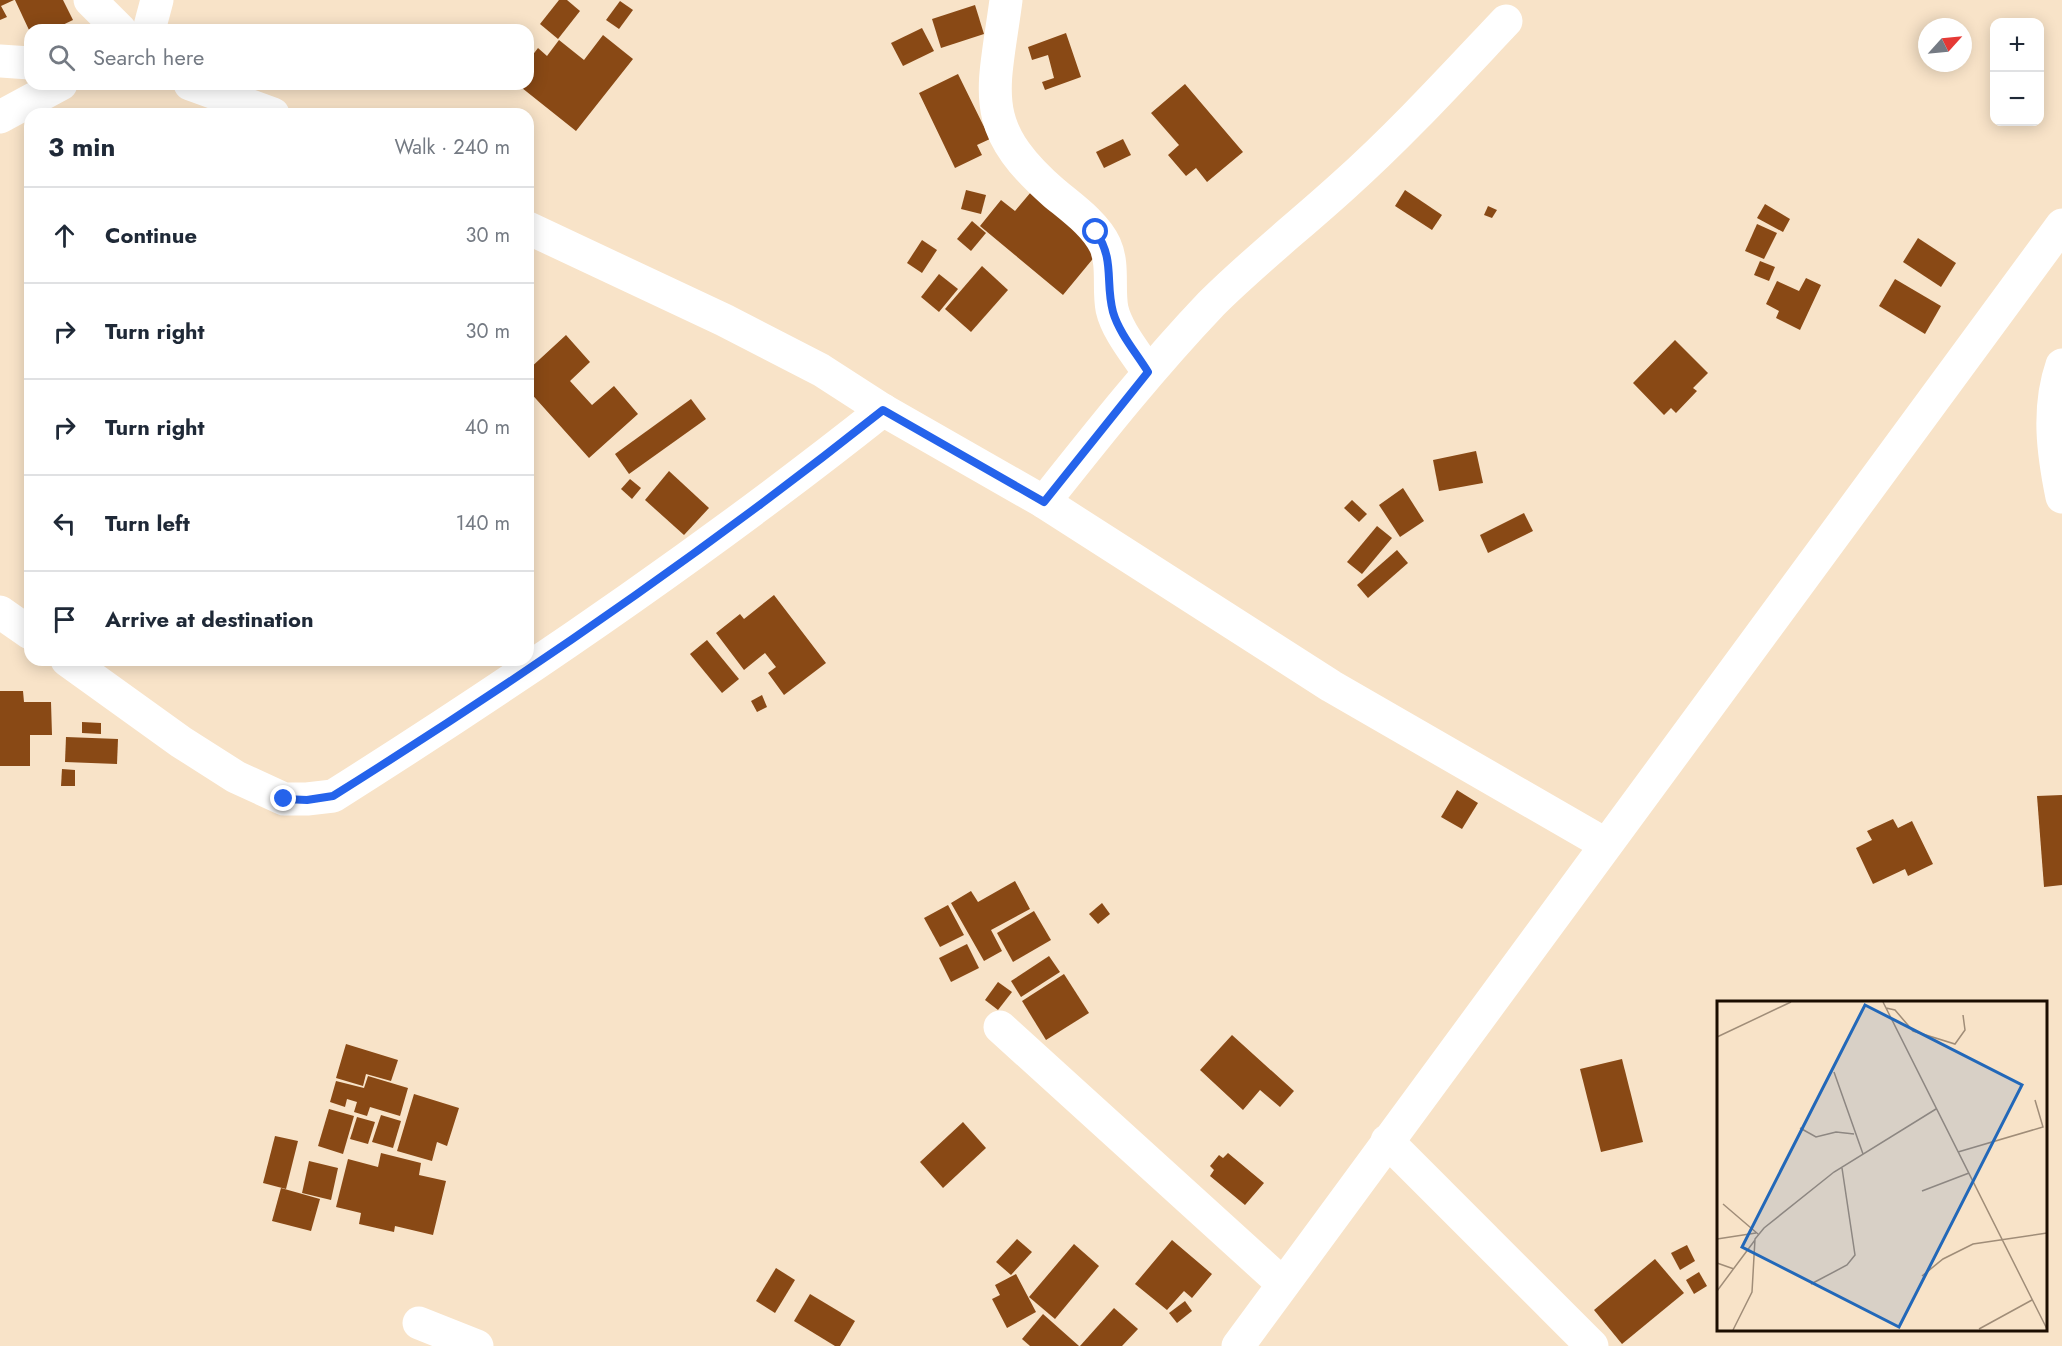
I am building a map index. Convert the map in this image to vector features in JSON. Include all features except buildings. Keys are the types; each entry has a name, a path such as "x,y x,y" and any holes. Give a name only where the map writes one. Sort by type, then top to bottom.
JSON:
{"street":[{"path":"90,0 114,24"},
{"path":"151,24 157,0"},
{"path":"1006,0 993,94 1000,127 1015,154 1030,173 1082,217 1105,246 1113,312 1148,372"},
{"path":"1044,502 1148,372 1285,234 1343,187 1423,110 1506,21"},
{"path":"0,61 24,63"},
{"path":"0,117 50,90"},
{"path":"207,90 256,108"},
{"path":"1238,1346 2062,225"},
{"path":"534,231 734,325 821,370 883,410 1044,502 1331,686 1605,844"},
{"path":"2062,365 2055,385 2052,415 2057,473 2062,497"},
{"path":"534,666 626,602 815,464 883,410"},
{"path":"0,612 24,629"},
{"path":"75,666 181,742 236,777 284,799 307,800 333,796 476,706 534,666"},
{"path":"1000,1027 1284,1284"},
{"path":"1387,1141 1592,1346"},
{"path":"419,1323 477,1346"}],"route":[{"path":"284,799 307,800 333,796 476,706 626,602 815,464 883,410 1044,502 1148,372 1113,312 1109,260 1105,246 1096,232"}]}
